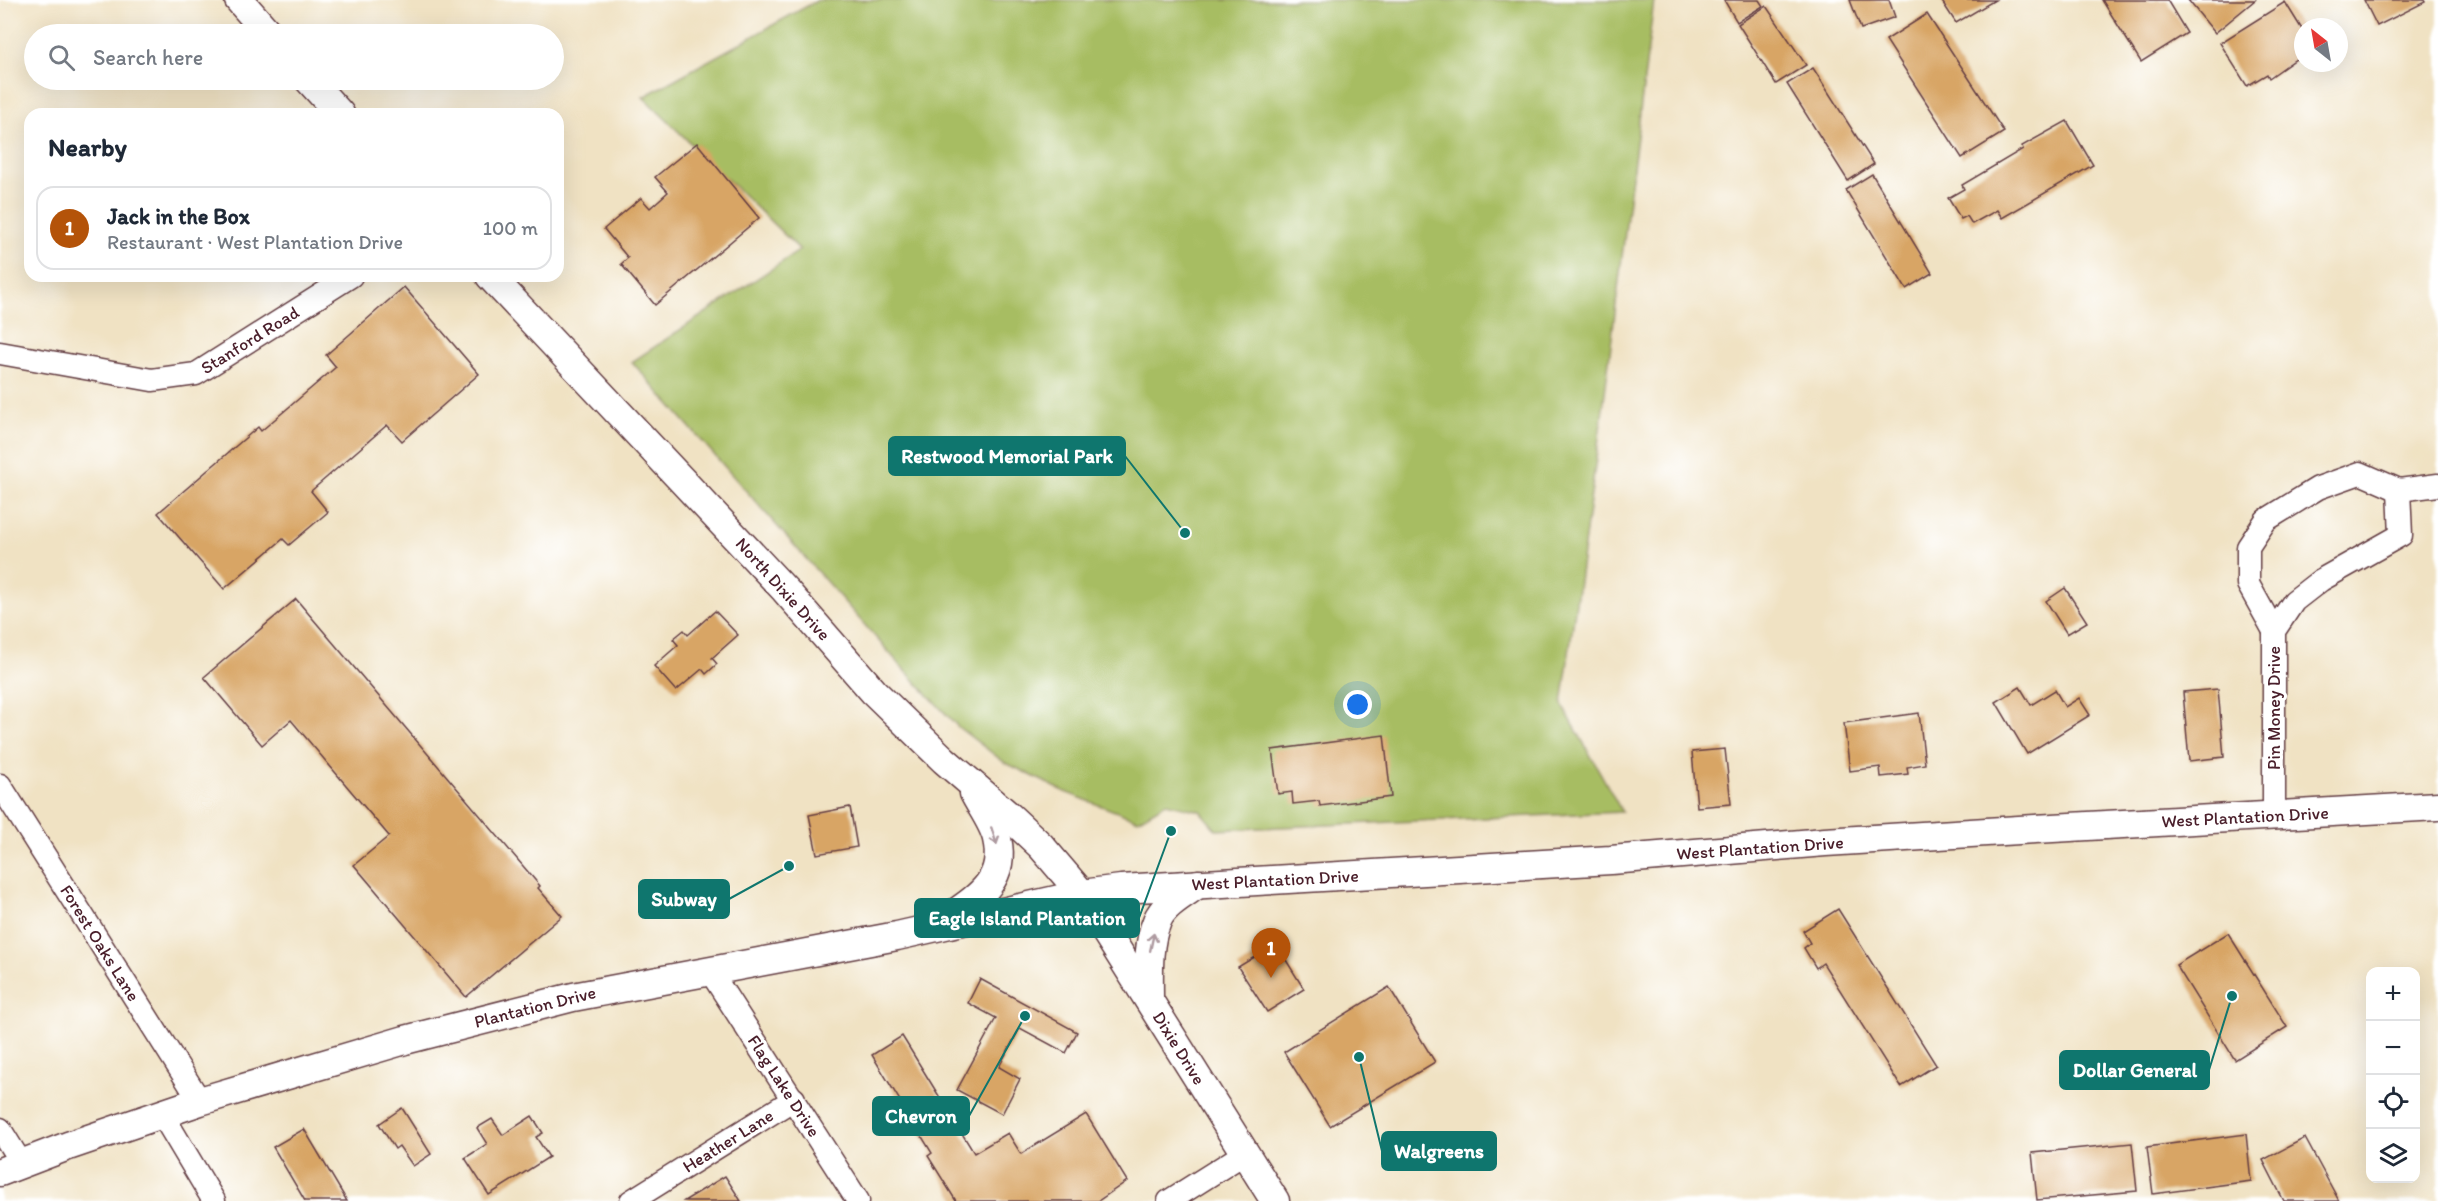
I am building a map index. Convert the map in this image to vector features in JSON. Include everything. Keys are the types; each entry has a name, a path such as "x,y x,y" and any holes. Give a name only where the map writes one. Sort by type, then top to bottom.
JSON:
{"main road":[{"path":"239,0 260,24"},
{"path":"318,90 335,108"},
{"name":"North Dixie Drive","path":"496,282 785,590 874,692 969,783 1041,846 1082,894"},
{"path":"933,928 981,895 998,872 997,838 969,783"},
{"name":"West Plantation Drive","path":"1082,894 1121,889 1611,860 1971,833 2438,806"},
{"path":"1149,1000 1149,957 1157,920 1175,900 1198,884"},
{"name":"Plantation Drive","path":"10,1168 200,1101 405,1040 573,996 933,928 1082,894"},
{"name":"Dixie Drive","path":"1082,894 1275,1201"}],"street":[{"name":"Stanford Road","path":"0,353 152,380 196,374 342,282"},
{"path":"2274,631 2248,584 2248,547 2266,520 2318,488 2360,474 2399,490 2438,485"},
{"name":"Pin Money Drive","path":"2274,815 2274,631 2294,601 2321,580 2401,535 2399,490"},
{"name":"Forest Oaks Lane","path":"0,785 200,1101"},
{"name":"Flag Lake Drive","path":"710,971 858,1201"},
{"name":"Heather Lane","path":"631,1201 794,1100"},
{"path":"162,1114 214,1201"},
{"path":"0,1130 10,1168"},
{"path":"1169,1201 1245,1153"}],"green space":[{"path":"818,0 1654,0 1604,401 1562,704 1622,812 1216,830 1200,811 1166,803 1138,820 1065,792 1004,762 958,727 901,666 632,362 800,250 643,97"}],"building":[{"path":"1724,0 1759,0 1763,6 1737,22"},
{"path":"1850,0 1889,0 1895,17 1861,29"},
{"path":"1941,0 1995,0 1956,23"},
{"path":"2102,0 2167,0 2187,33 2141,62"},
{"path":"2188,0 2255,0 2215,33"},
{"path":"2364,0 2424,0 2425,2 2377,26"},
{"path":"2285,2 2295,18 2294,60 2269,78 2267,74 2247,86 2220,43"},
{"path":"1766,6 1806,65 1776,84 1738,24"},
{"path":"1927,14 2004,132 1962,158 1886,40"},
{"path":"1813,68 1874,164 1848,181 1787,84"},
{"path":"2067,121 2093,165 2002,218 1997,210 1972,224 1967,216 1961,219 1948,198 1964,189 1962,185 2023,149 2022,146"},
{"path":"697,143 759,218 655,305 621,264 628,258 604,229 641,198 650,208 668,192 655,177"},
{"path":"1872,174 1932,273 1906,289 1846,190"},
{"path":"404,287 479,374 402,441 387,425 311,491 328,512 289,545 283,539 224,589 158,513 258,427 261,431 336,367 326,355"},
{"path":"2065,588 2087,622 2067,634 2046,601"},
{"path":"296,599 540,886 538,888 562,916 466,997 354,865 389,836 291,720 262,745 204,677"},
{"path":"715,611 738,635 712,658 717,664 706,674 702,669 676,691 654,666 678,645 673,639 684,630 688,635"},
{"path":"2020,687 2031,705 2055,690 2065,707 2079,698 2090,715 2027,754 1996,702"},
{"path":"2218,689 2224,757 2189,761 2183,692"},
{"path":"1919,713 1925,764 1907,767 1908,774 1881,777 1880,767 1850,771 1844,723"},
{"path":"1384,735 1391,797 1320,806 1319,801 1293,804 1292,792 1278,794 1272,750"},
{"path":"1725,749 1731,804 1697,807 1692,752"},
{"path":"850,807 857,847 817,854 809,815"},
{"path":"1838,909 1936,1065 1901,1087 1823,963 1816,968 1804,948 1810,943 1803,931"},
{"path":"2228,933 2287,1027 2235,1060 2176,965"},
{"path":"1276,944 1304,989 1267,1012 1238,967"},
{"path":"980,979 1077,1032 1066,1053 1020,1028 999,1067 1020,1079 1002,1114 957,1090 996,1018 968,1003"},
{"path":"1389,987 1435,1062 1330,1126 1284,1052"},
{"path":"902,1036 974,1153 1008,1133 1021,1154 1086,1114 1127,1181 1098,1201 956,1201 928,1156 932,1153 872,1055"},
{"path":"402,1108 431,1154 413,1166 399,1146 395,1149 379,1124"},
{"path":"532,1116 543,1133 536,1137 549,1157 489,1195 465,1158 487,1144 477,1128 492,1119 503,1135"},
{"path":"304,1129 347,1201 305,1201 273,1147"},
{"path":"2246,1134 2251,1181 2153,1194 2147,1147"},
{"path":"2305,1138 2339,1201 2284,1201 2263,1160"},
{"path":"2132,1143 2137,1191 2037,1200 2032,1153"},
{"path":"725,1176 741,1201 684,1201"}],"place":[{"name":"Restwood Memorial Park","path":"1185,533"},
{"name":"Eagle Island Plantation","path":"1171,831"},
{"name":"Subway","path":"789,866"},
{"name":"Jack in the Box","path":"1271,978"},
{"name":"Dollar General","path":"2232,996"},
{"name":"Chevron","path":"1025,1016"},
{"name":"Walgreens","path":"1359,1057"}]}
